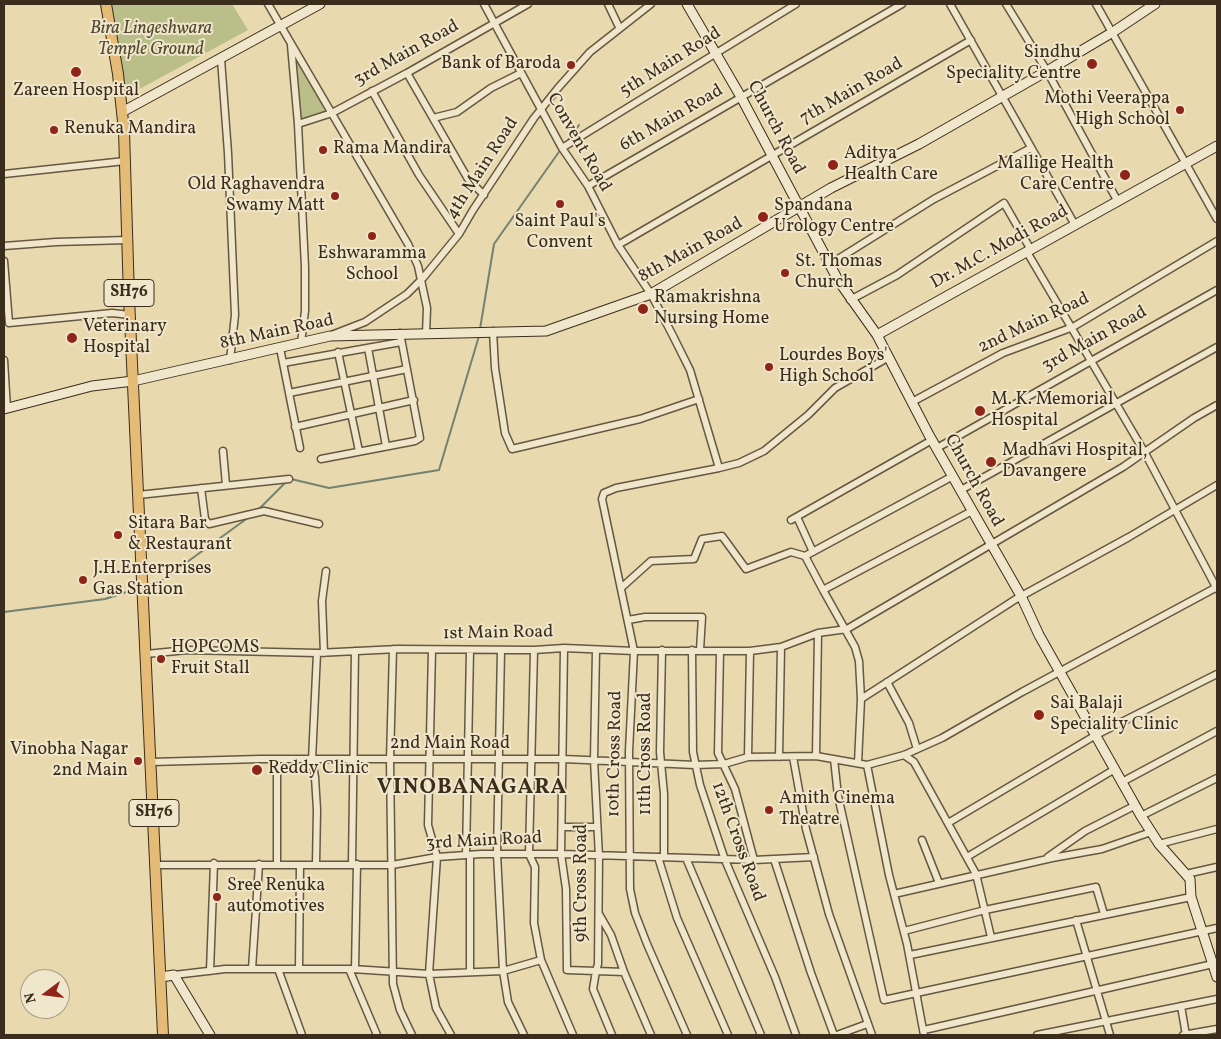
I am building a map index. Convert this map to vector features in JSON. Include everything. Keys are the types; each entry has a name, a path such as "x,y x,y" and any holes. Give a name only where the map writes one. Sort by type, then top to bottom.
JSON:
{"main road":[{"name":"SH76","path":"106,4 117,65 125,161 138,495 164,1035"}],"street":[{"path":"268,4 408,244 422,279 426,308 426,334"},
{"path":"122,112 320,4"},
{"name":"Convent Road","path":"484,4 562,148 588,186 618,245 652,294 690,370 719,468"},
{"name":"3rd Main Road","path":"298,124 332,113 372,90 408,73 528,4"},
{"path":"608,4 620,27"},
{"name":"4th Main Road","path":"330,336 365,322 407,294 422,279 459,234 541,110 590,52 651,4"},
{"name":"Church Road","path":"687,4 741,97 850,300 877,335 934,444 1141,816 1159,844 1190,880 1191,897 1204,932 1217,977"},
{"name":"5th Main Road","path":"562,148 796,4"},
{"name":"6th Main Road","path":"588,186 902,4"},
{"path":"950,4 1075,225"},
{"path":"1006,4 1047,71 1118,202"},
{"path":"1096,4 1217,219"},
{"name":"8th Main Road","path":"5,409 92,386 133,381 172,370 230,360 330,336 401,337 493,331 546,331 652,294 831,188 919,144 1047,71 1113,32 1155,4"},
{"name":"7th Main Road","path":"618,245 971,40"},
{"path":"291,44 298,124 305,267 305,311 301,343"},
{"path":"221,59 228,154 235,315 230,360"},
{"path":"408,73 468,179 484,195"},
{"path":"433,118 457,112 491,88 521,73"},
{"path":"372,90 419,175 459,234"},
{"name":"Dr. M.C. Modi Road","path":"877,335 1217,146"},
{"path":"830,264 934,199 1030,148"},
{"path":"4,174 125,161"},
{"path":"850,300 898,275 1004,203 1090,361 1145,453 1217,588 942,738 904,755 867,766 894,894 910,955 924,1033 1213,964"},
{"path":"4,246 127,240"},
{"name":"2nd Main Road","path":"912,402 1003,353 1072,327 1217,241"},
{"path":"4,261 6,316 9,323 112,313 130,315"},
{"name":"3rd Main Road","path":"813,552 794,518 1090,361 1217,290"},
{"path":"493,331 495,368 505,433 512,449 640,419 699,400"},
{"path":"283,363 368,348 401,337 420,438 415,441 321,460"},
{"path":"961,490 1217,347"},
{"path":"280,348 300,448"},
{"path":"368,348 386,446"},
{"path":"338,352 359,451"},
{"path":"719,468 739,463 764,451 808,415 835,388 888,357"},
{"path":"4,360 5,409"},
{"path":"289,393 373,378 407,369"},
{"path":"296,427 414,400"},
{"path":"847,629 1027,525 1145,453 1194,418 1217,405"},
{"path":"223,451 226,485"},
{"name":"10th Cross Road","path":"687,1035 635,913 630,889 631,763 629,751 634,651 602,499 604,493 616,488 719,468"},
{"path":"621,588 651,561 694,559 702,539 722,536 746,569 791,552 805,556 953,476"},
{"path":"138,495 289,479"},
{"path":"861,699 1020,596 1129,537 1217,485"},
{"path":"201,488 205,519 208,524 264,511 320,524"},
{"path":"823,590 972,511"},
{"path":"805,556 847,629 859,661 861,699 858,763"},
{"path":"316,864 317,810 312,760 322,601 326,571"},
{"path":"628,620 645,616 702,617 700,650"},
{"name":"1st Main Road","path":"146,654 187,650 320,653 393,650 534,650 564,648 634,651 750,651 781,647 818,633 847,629"},
{"path":"816,756 818,633"},
{"path":"779,757 781,647"},
{"path":"561,854 564,759 564,648"},
{"path":"393,650 390,760 394,973 396,997 412,1035"},
{"path":"432,650 428,825 437,857 428,974 436,1008 452,1035"},
{"path":"470,650 467,760 470,972"},
{"path":"501,650 497,854 503,971 508,1002 524,1035"},
{"path":"534,650 529,854 535,867 534,923 541,960 573,1035"},
{"name":"9th Cross Road","path":"561,854 566,889 567,970 596,971 599,857 594,760 596,650"},
{"name":"11th Cross Road","path":"662,650 660,752 662,764 661,857 677,918 728,1035"},
{"name":"12th Cross Road","path":"692,650 693,752 695,765 707,808 725,860 775,977 796,1035"},
{"path":"720,650 718,753 735,789 754,860"},
{"path":"355,651 352,760 355,864 352,969 376,1035"},
{"path":"748,757 750,651"},
{"path":"948,823 1096,735 1217,674"},
{"path":"887,682 909,723 917,749"},
{"path":"1122,782 1217,730"},
{"path":"904,755 914,762 976,874 992,937"},
{"name":"2nd Main Road","path":"151,762 564,759 695,765 724,764 748,757 816,756 867,766"},
{"path":"793,757 806,829 840,949 872,1035"},
{"path":"834,759 838,796 884,1000 1217,928"},
{"path":"277,760 277,865"},
{"path":"966,857 1115,769"},
{"path":"1141,816 1217,778"},
{"path":"1045,860 1085,831 1136,805"},
{"path":"562,827 598,827"},
{"path":"1159,844 1217,829"},
{"path":"894,894 976,874 1102,849 1151,832"},
{"path":"922,840 939,883"},
{"name":"3rd Main Road","path":"156,865 392,865 437,857 497,854 561,854 599,857 630,856 725,860 814,857"},
{"path":"686,858 761,1035"},
{"path":"774,859 811,973 836,1035 868,1024"},
{"path":"210,971 214,864"},
{"path":"252,969 259,864"},
{"path":"299,969 300,865"},
{"path":"1186,874 1217,867"},
{"path":"904,931 985,910 1096,887 1104,914"},
{"path":"910,955 1191,897"},
{"path":"598,912 611,935 624,972 651,1035"},
{"path":"1076,920 1110,1035"},
{"path":"161,977 210,971 252,969 352,969 428,974 503,971 541,960"},
{"path":"278,969 302,1035"},
{"path":"612,1035 593,989 596,971 624,972"},
{"path":"174,975 210,1035"},
{"path":"1036,1035 1217,999"},
{"path":"1181,1006 1184,1035 1217,1028"}],"green space":[{"name":"Bira Lingeshwara Temple Ground","path":"105,4 232,4 248,30 123,98"},
{"path":"293,52 328,111 299,122"}],"waterway":[{"path":"566,143 579,125"},
{"path":"480,329 494,244 561,149"},
{"path":"291,479 329,488 439,470 479,336"},
{"path":"259,509 287,481"},
{"path":"146,586 161,581 249,517"},
{"path":"4,612 105,599 139,588"}],"place":[{"name":"Sindhu Speciality Centre","path":"1092,64"},
{"name":"Bank of Baroda","path":"571,65"},
{"name":"Zareen Hospital","path":"76,72"},
{"name":"Mothi Veerappa High School","path":"1180,110"},
{"name":"Renuka Mandira","path":"54,130"},
{"name":"Rama Mandira","path":"323,150"},
{"name":"Aditya Health Care","path":"833,165"},
{"name":"Mallige Health Care Centre","path":"1125,175"},
{"name":"Old Raghavendra Swamy Matt","path":"335,196"},
{"name":"Saint Paul's Convent","path":"560,204"},
{"name":"Spandana Urology Centre","path":"763,217"},
{"name":"Eshwaramma School","path":"372,236"},
{"name":"St. Thomas Church","path":"785,273"},
{"name":"Ramakrishna Nursing Home","path":"643,309"},
{"name":"Veterinary Hospital","path":"72,338"},
{"name":"Lourdes Boys' High School","path":"769,367"},
{"name":"M. K. Memorial Hospital","path":"980,411"},
{"name":"Madhavi Hospital, Davangere","path":"991,462"},
{"name":"Sitara Bar & Restaurant","path":"118,535"},
{"name":"J.H.Enterprises Gas Station","path":"83,580"},
{"name":"HOPCOMS Fruit Stall","path":"161,659"},
{"name":"Sai Balaji Speciality Clinic","path":"1039,715"},
{"name":"Vinobha Nagar 2nd Main","path":"138,761"},
{"name":"Reddy Clinic","path":"257,770"},
{"name":"Amith Cinema Theatre","path":"769,810"},
{"name":"Sree Renuka automotives","path":"217,897"}],"district":[{"name":"VINOBANAGARA","path":"472,789"}]}
